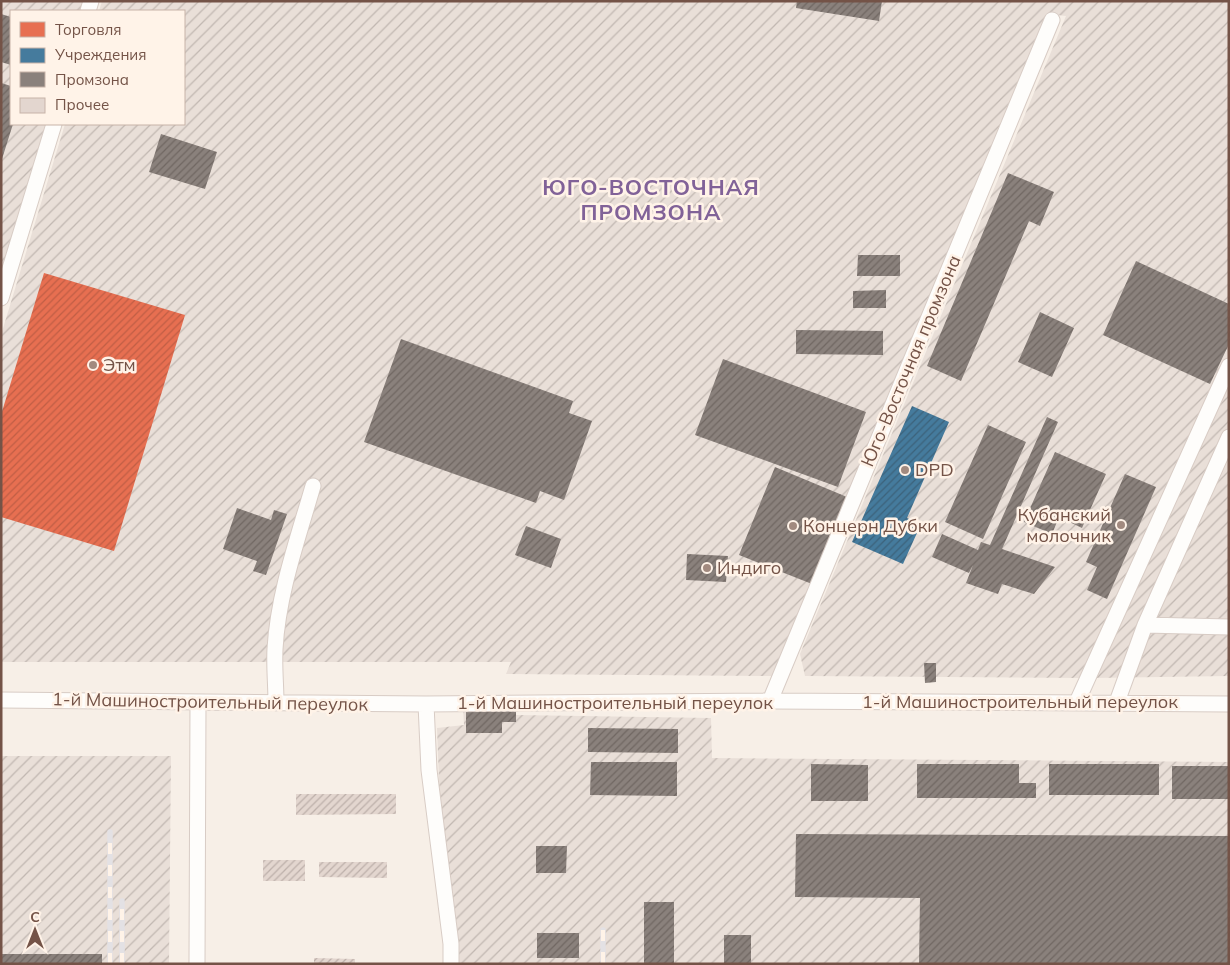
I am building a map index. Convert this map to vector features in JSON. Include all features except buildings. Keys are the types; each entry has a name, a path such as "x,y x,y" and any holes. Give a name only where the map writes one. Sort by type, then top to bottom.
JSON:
{"street":[{"name":"Юго-Восточная промзона","path":"770,702 1052,20"},
{"path":"1,298 54,125"},
{"path":"1077,702 1229,366"},
{"path":"1117,702 1145,625 1229,437"},
{"path":"276,703 275,648 279,615 289,568 314,486"},
{"path":"1145,625 1229,627"},
{"name":"1-й Машиностроительный переулок","path":"1,700 426,704 1117,702 1229,704"},
{"path":"197,964 198,702"},
{"path":"426,704 429,770 451,944 451,964"}],"shaded area":[{"path":"1,1 85,1 82,10 10,10 10,125 47,125 1,274"},
{"path":"102,1 1229,1 1229,356 1082,678 805,676 800,654 1066,16 1046,14 772,676 506,674 511,662 1,662 1,335 65,125 185,125 185,10 99,10"},
{"path":"1229,384 1229,676 1093,678"},
{"path":"463,707 516,707 516,715 711,718 712,758 1229,762 1229,964 456,964 456,920 440,808 437,728 464,725"},
{"path":"1,756 171,756 169,964 1,964"}],"railway":[{"path":"110,832 110,964"},
{"path":"122,901 122,964"},
{"path":"603,930 603,964"}],"place":[{"name":"Этм","path":"93,365"},
{"name":"DPD","path":"905,470"},
{"name":"Кубанский молочник","path":"1121,525"},
{"name":"Концерн Дубки","path":"793,526"},
{"name":"Индиго","path":"707,568"}],"district":[{"name":"ЮГО-ВОСТОЧНАЯ ПРОМЗОНА","path":"651,200"}]}
